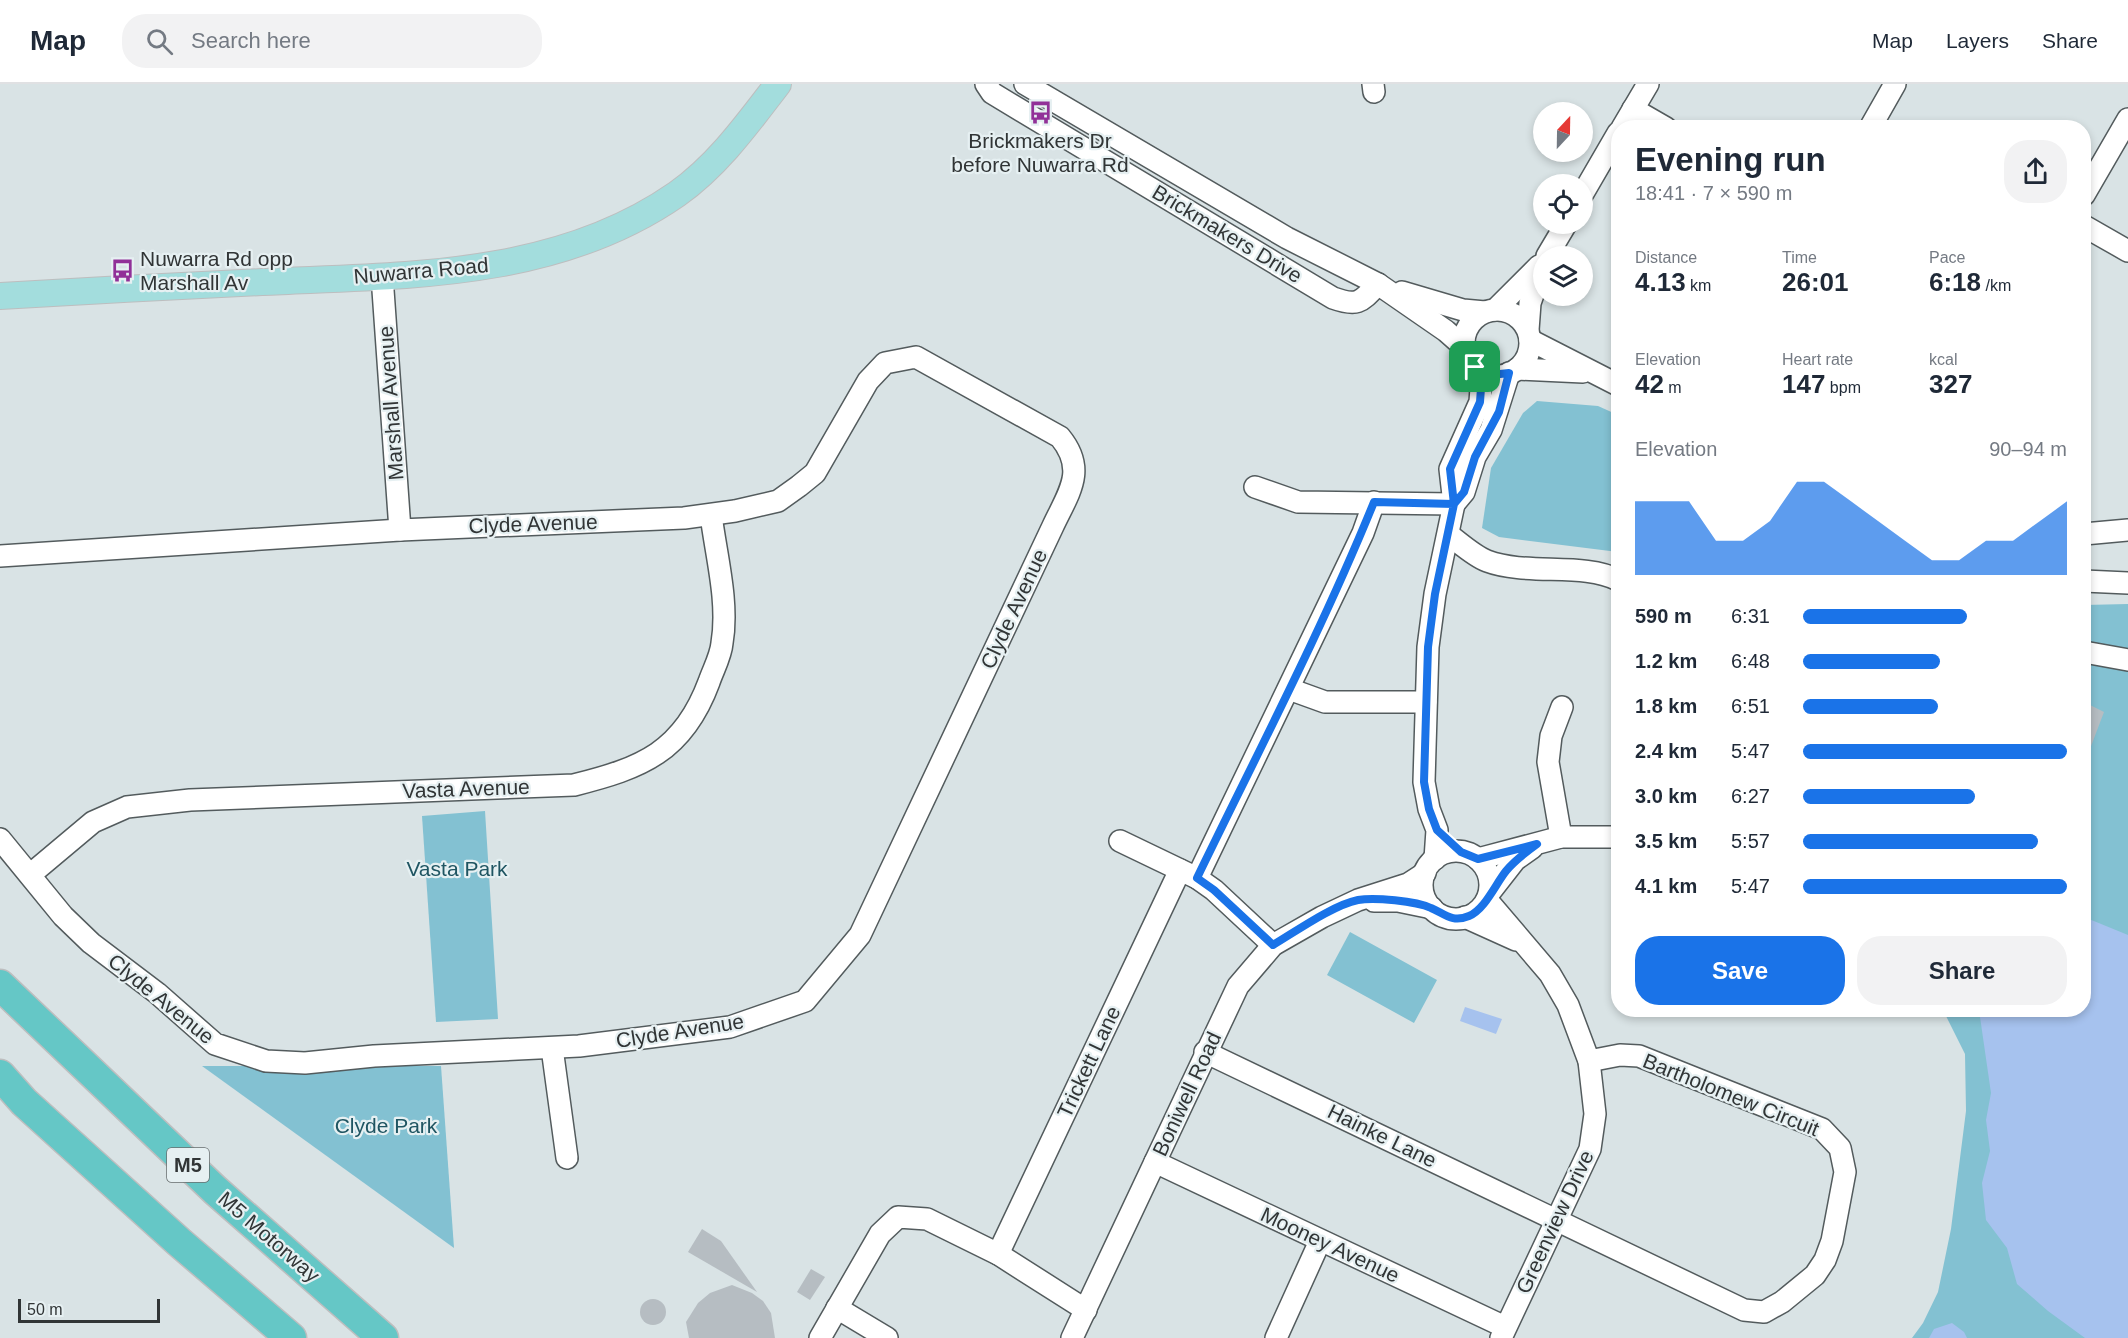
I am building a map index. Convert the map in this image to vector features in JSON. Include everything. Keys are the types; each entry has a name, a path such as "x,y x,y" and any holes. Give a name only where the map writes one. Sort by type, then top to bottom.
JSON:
{"highway":[{"name":"M5 Motorway","path":"0,985 215,1190 383,1338"},
{"path":"0,1075 24,1102 179,1242 291,1338"}],"main road":[{"name":"Nuwarra Road","path":"0,296 382,276 489,266 582,244 631,221 678,194 718,158 777,84"}],"street":[{"name":"Brickmakers Drive","path":"986,84 992,93 1333,298 1356,303 1362,301 1378,284"},
{"name":"Brickmakers Drive","path":"1025,84 1287,238 1378,284 1446,331 1464,347"},
{"path":"1626,120 1648,84"},
{"path":"1875,120 1895,84"},
{"path":"1633,108 1653,120"},
{"path":"2091,183 2128,120"},
{"path":"1593,176 1611,146"},
{"path":"2091,230 2128,251"},
{"path":"1488,896 1488,874 1469,855 1437,830 1429,809 1424,782 1428,647 1435,594 1454,504 1450,469 1480,402 1481,388 1475,367 1464,347 1468,326 1490,311 1533,273"},
{"name":"Marshall Avenue","path":"382,276 400,530"},
{"name":"Brickmakers Drive","path":"1378,284 1446,306 1490,311"},
{"path":"1454,504 1464,492 1475,457 1499,412 1513,371 1525,361 1530,303 1533,294"},
{"path":"1490,311 1514,314 1529,335 1590,373 1611,382"},
{"name":"Clyde Avenue","path":"0,556 400,530 711,515 778,501 815,472 868,381 885,363 916,357 1060,437 1072,451 1076,465 1073,483 860,935 805,1001 729,1027 552,1048 374,1056 305,1063 266,1061 215,1044 157,993 90,944 63,916 31,874 0,839"},
{"path":"1475,367 1491,375 1513,371 1590,373"},
{"path":"1255,487 1299,502 1454,504"},
{"name":"Trickett Lane","path":"998,1254 1188,874 1289,689 1363,533 1374,502"},
{"name":"Vasta Avenue","path":"31,874 93,822 127,807 190,800 574,785 624,772 667,748 687,722 700,705 722,644 723,611 711,515"},
{"path":"2091,533 2128,530"},
{"path":"1449,535 1484,560 1507,567 1587,571 1611,576"},
{"path":"2091,581 2128,582"},
{"path":"2091,653 2128,660"},
{"path":"1289,689 1325,702 1426,702"},
{"path":"1561,837 1548,762 1551,736 1562,707"},
{"path":"1437,830 1423,891 1432,908 1447,918 1466,917 1481,908 1515,860 1537,844"},
{"path":"1430,866 1443,854 1469,855 1537,844 1561,837 1611,837"},
{"path":"1120,841 1188,874 1214,890 1273,945"},
{"name":"Boniwell Road","path":"1072,1338 1238,986 1273,945 1322,917 1358,900 1408,884 1430,866"},
{"name":"Greenview Drive","path":"1488,896 1522,942 1550,974 1568,1005 1588,1061 1595,1114 1590,1149 1558,1221 1503,1333"},
{"name":"Boniwell Road","path":"1358,900 1398,901 1432,908"},
{"name":"Greenview Drive","path":"1466,917 1522,942"},
{"path":"552,1048 567,1158"},
{"name":"Hainke Lane","path":"1205,1052 1558,1221"},
{"name":"Bartholomew Circuit","path":"1558,1221 1744,1310 1764,1312 1798,1290 1815,1275 1825,1260 1832,1241 1841,1200 1845,1172 1844,1160 1840,1148 1822,1129 1639,1056 1620,1055 1588,1061"},
{"name":"Mooney Avenue","path":"1155,1162 1320,1241 1503,1333"},
{"path":"820,1338 880,1234 898,1217 927,1219 998,1254 1086,1310"},
{"path":"1276,1338 1320,1241"},
{"path":"837,1308 887,1338"}],"green space":[{"path":"1537,401 1598,406 1611,412 1611,551 1499,537 1482,528 1491,468 1523,413"},
{"path":"2128,604 2128,1338 1912,1338 1923,1323 1938,1292 1951,1229 1966,1111 1965,1054 1946,1017 2091,1017 2091,605"},
{"name":"Vasta Park","path":"485,811 498,1019 436,1022 422,816"},
{"path":"1350,932 1437,980 1414,1023 1327,975"},
{"name":"Clyde Park","path":"202,1066 441,1066 454,1248"}],"shaded area":[{"path":"2091,920 2128,935 2128,1338 2085,1338 2048,1311 2017,1284 2007,1248 1986,1220 1982,1183 1990,1151 1986,1120 1991,1093 1980,1017 2091,1017"},
{"path":"1465,1007 1502,1019 1496,1034 1460,1021"},
{"path":"1952,1323 1964,1332 1967,1338 1929,1338 1934,1329"}],"building":[{"path":"2091,706 2104,712 2091,746"},
{"path":"702,1229 721,1241 757,1292 688,1252"},
{"path":"811,1269 825,1277 810,1300 797,1292"},
{"path":"732,1285 752,1293 763,1301 771,1313 775,1338 689,1338 686,1322 698,1303 710,1293"},
{"path":"653,1299 663,1302 666,1312 663,1322 653,1325 643,1322 640,1312 643,1302"}],"place":[{"name":"Brickmakers Dr before Nuwarra Rd","path":"1040,113"},
{"name":"Nuwarra Rd opp Marshall Av","path":"122,271"}],"route":[{"path":"1475,367 1481,388 1480,402 1453,457 1449,477 1454,504 1374,502 1363,533 1197,878 1214,890 1273,945 1322,917 1358,900 1398,901 1432,908 1447,918 1456,919 1474,914 1481,908 1490,892 1515,860 1537,844 1478,859 1461,852 1437,830 1429,809 1424,782 1428,647 1435,594 1454,504 1464,492 1475,457 1499,412 1509,373 1491,375 1475,367"}]}
